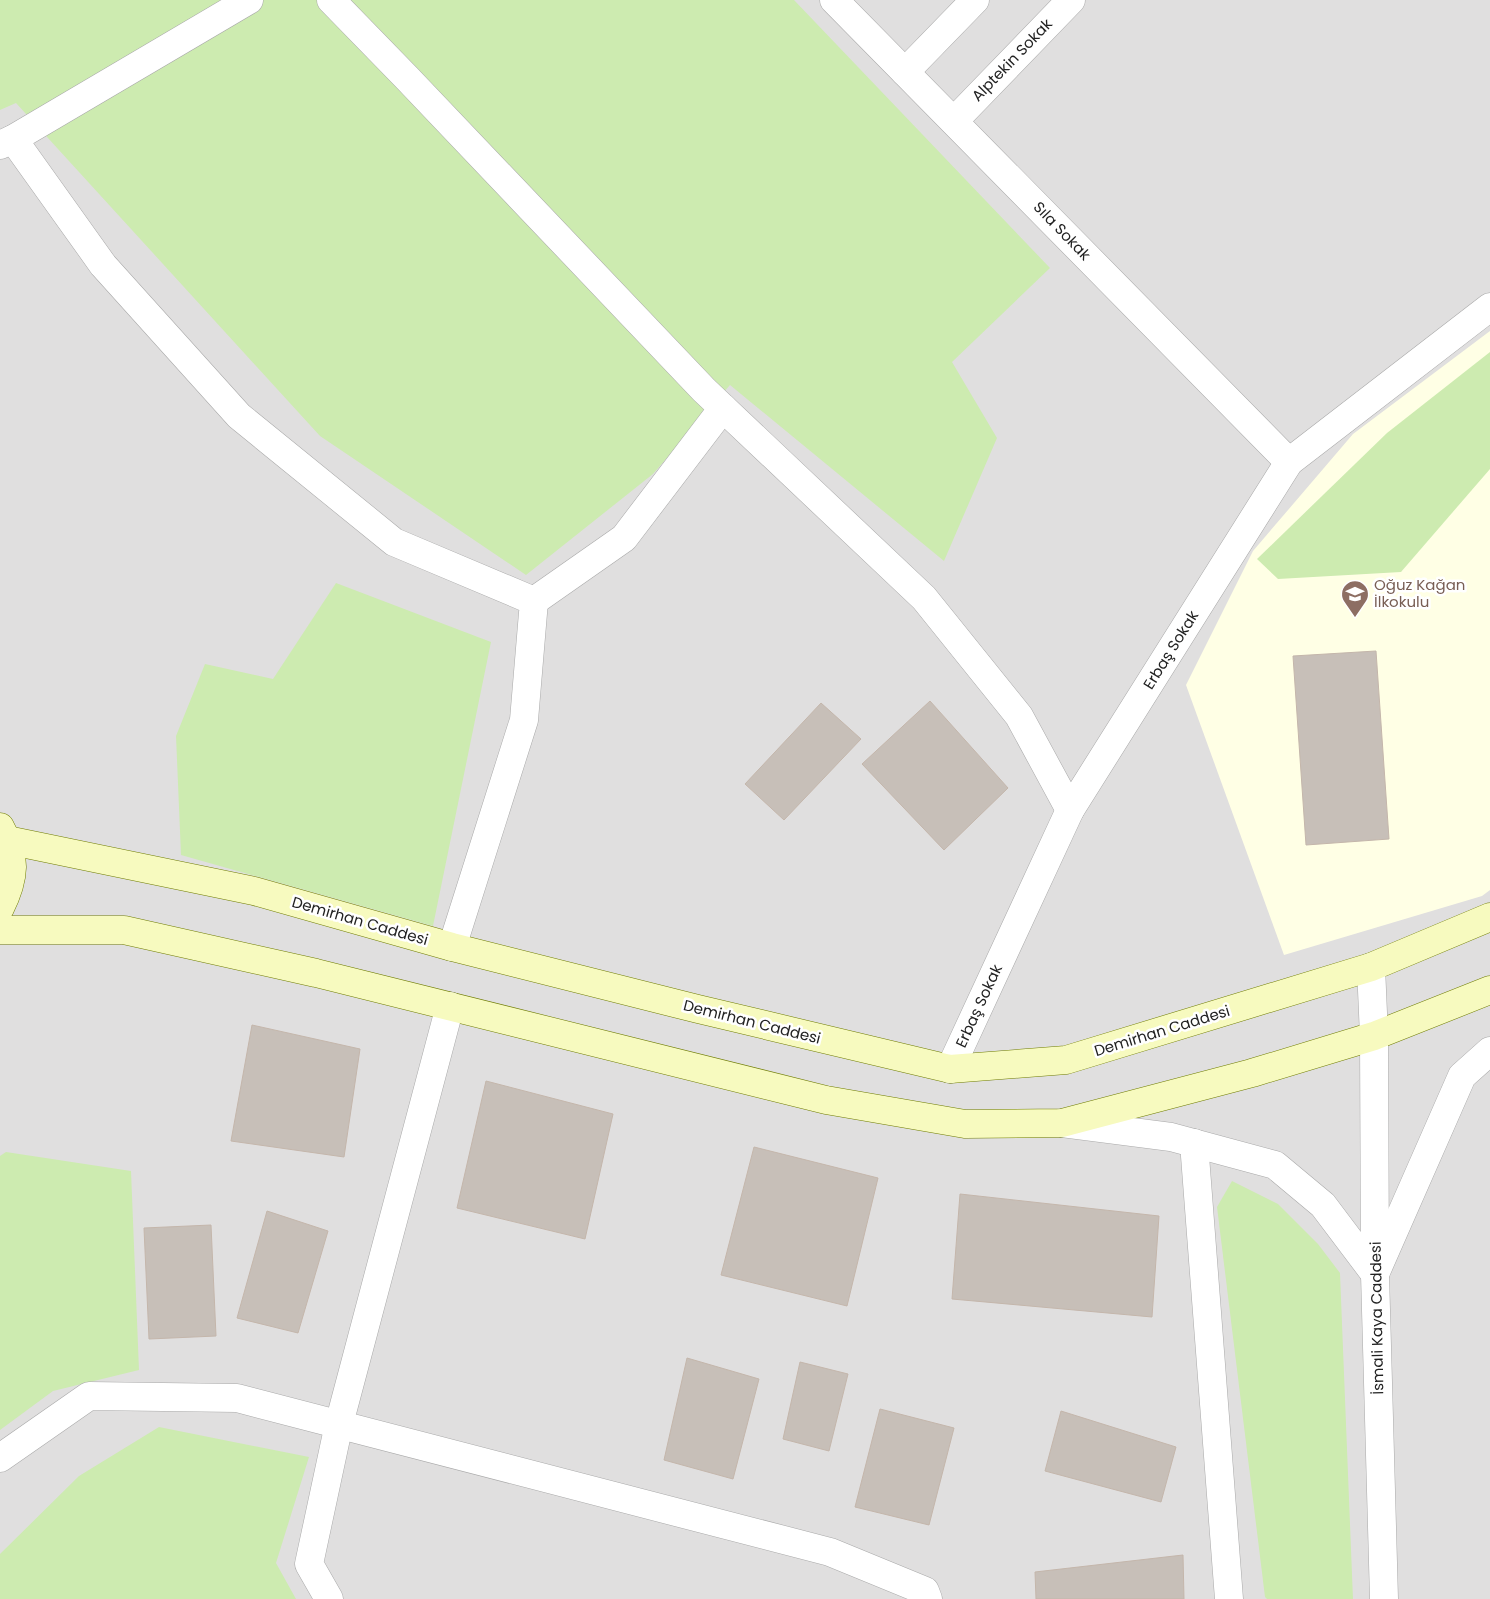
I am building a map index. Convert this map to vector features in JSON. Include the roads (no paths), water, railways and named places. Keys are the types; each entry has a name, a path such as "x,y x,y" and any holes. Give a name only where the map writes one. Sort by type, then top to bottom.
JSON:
{"main road":[{"name":"Demirhan Caddesi","path":"4,834 254,890 452,947 698,1009 950,1069 1066,1060 1371,968 1490,917"},
{"path":"0,908 9,889 12,864 4,834"},
{"path":"0,930 124,930 316,972 826,1100 965,1124 1062,1123 1252,1072 1374,1036 1490,990"}],"street":[{"path":"249,0 7,142 103,266 239,416 394,542 534,602"},
{"path":"331,0 408,78 697,383 924,598 1019,716 1070,810"},
{"name":"Sıla Sokak","path":"834,0 1289,462"},
{"path":"906,72 975,0"},
{"name":"Alptekin Sokak","path":"954,121 1071,0"},
{"name":"Erbaş Sokak","path":"950,1069 1070,810 1289,462 1490,307"},
{"path":"452,947 524,720 534,602 624,538 723,408"},
{"name":"İsmali Kaya Caddesi","path":"1371,968 1374,1036 1375,1274 1384,1599"},
{"path":"329,1599 309,1564 339,1424 450,1006"},
{"path":"1062,1123 1171,1136 1275,1164 1323,1205 1375,1274 1462,1076 1490,1051"},
{"path":"1194,1143 1229,1599"},
{"path":"0,1458 89,1396 237,1398 830,1552 925,1591 928,1599"}],"place":[{"name":"Oğuz Kağan İlkokulu","path":"1355,618"}]}
